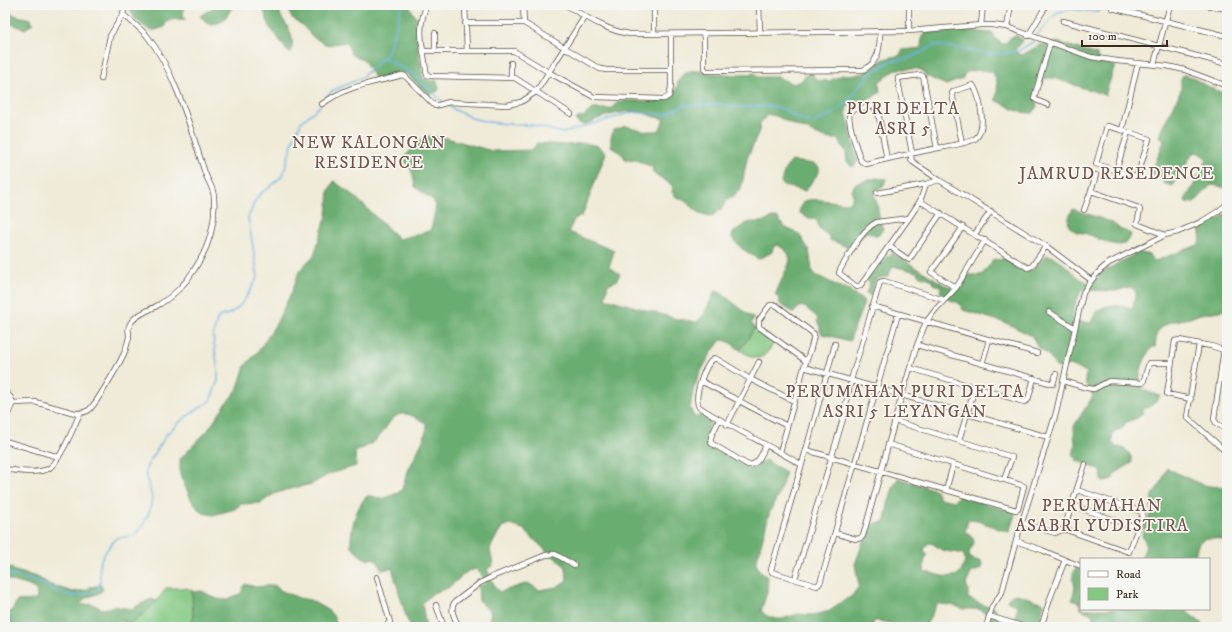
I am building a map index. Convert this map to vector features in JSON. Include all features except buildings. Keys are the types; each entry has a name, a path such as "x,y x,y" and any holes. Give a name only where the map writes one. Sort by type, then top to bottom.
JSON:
{"street":[{"path":"101,79 110,36 123,14 125,5"},
{"path":"427,5 422,15 421,46 423,50 426,74 430,76 515,78 571,114"},
{"path":"465,5 466,51"},
{"path":"523,5 524,23"},
{"path":"566,5 618,33 630,34 880,31 981,25 1006,27 1030,37 1090,57 1167,66 1185,70 1227,86"},
{"path":"654,5 654,33"},
{"path":"759,5 760,32"},
{"path":"909,5 909,30"},
{"path":"981,25 983,5"},
{"path":"1006,27 1011,5"},
{"path":"1030,37 1044,11 1045,5"},
{"path":"1154,64 1170,5"},
{"path":"1205,5 1227,9"},
{"path":"1112,8 1227,36"},
{"path":"13,403 35,402 74,413 89,410 97,401 126,349 129,336 129,324 133,319 171,296 184,284 203,256 208,244 214,209 212,186 208,179 193,133 174,84 152,42 140,28 123,14"},
{"path":"322,104 336,94 347,89 402,75 405,76 435,106 449,102 514,104 521,102 536,92 550,73 585,16"},
{"path":"1063,21 1227,64"},
{"path":"465,23 524,23 603,70 671,70"},
{"path":"704,33 704,68 706,70 864,70 868,68 878,55 880,48 880,31"},
{"path":"435,33 435,50"},
{"path":"423,50 514,51 594,97 664,98 669,96 671,87 671,34"},
{"path":"1048,105 1034,98 1050,43"},
{"path":"511,63 511,77"},
{"path":"1122,130 1138,63"},
{"path":"936,148 923,76 920,74 898,78 912,154 911,159 913,162 939,180 1046,246 1091,280"},
{"path":"887,159 878,112 874,106 850,110 849,114 852,130 861,161 866,164 936,148 962,143 971,141 977,138 982,113 973,86 954,91 952,93 962,143"},
{"path":"1107,126 1122,130 1148,139 1137,177 1097,165 1096,162 1107,126"},
{"path":"1116,171 1128,132"},
{"path":"1084,210 1096,175"},
{"path":"877,194 939,180"},
{"path":"909,218 872,224 865,231 839,273 857,286 860,286 909,218 920,201 926,184"},
{"path":"1091,191 1139,208 1140,210 1137,224 1165,235"},
{"path":"920,201 1030,268 1046,246"},
{"path":"986,627 992,607 1002,592 1058,404 1083,293 1091,280 1103,267 1109,263 1165,235 1178,232 1201,222 1227,204"},
{"path":"975,234 990,211"},
{"path":"889,246 909,260 941,214"},
{"path":"956,288 931,272 964,227"},
{"path":"835,533 856,539 863,536 902,395 917,345 926,322 956,288 985,240"},
{"path":"796,579 832,457 851,380 877,287 881,281 944,300"},
{"path":"780,452 814,334 776,305 770,305 759,320 759,327 806,360"},
{"path":"872,306 1036,353"},
{"path":"1049,312 1075,328"},
{"path":"835,344 828,374 771,570 772,572 819,585 898,314"},
{"path":"982,364 989,340"},
{"path":"1191,399 1167,394 1175,341 1179,340 1225,350 1214,419 1216,423 1227,430"},
{"path":"1199,344 1188,418 1224,450"},
{"path":"917,345 1053,384 1056,374"},
{"path":"794,401 750,379 715,358 711,360 701,381 697,404 699,407 719,420 802,465"},
{"path":"728,425 759,362"},
{"path":"1063,381 1090,388 1097,388 1109,381 1143,383 1149,363 1171,362"},
{"path":"804,367 1048,437"},
{"path":"910,368 1024,402 1028,400 1034,378"},
{"path":"701,381 787,426"},
{"path":"959,440 975,388"},
{"path":"5,391 13,403 5,420"},
{"path":"5,469 21,471 43,470 53,466 59,457 80,413"},
{"path":"719,420 711,437 711,443 748,465 753,465 756,462 766,445"},
{"path":"895,421 1012,457 1004,480"},
{"path":"5,441 59,457"},
{"path":"806,450 1016,510 1019,507 1024,486 888,444"},
{"path":"1064,529 1085,464"},
{"path":"946,490 953,465"},
{"path":"1022,523 1056,533 1064,529 1129,552 1142,512 1077,490"},
{"path":"1071,505 1138,528"},
{"path":"1016,541 1080,566"},
{"path":"459,627 452,610 452,605 480,583 506,570 550,554 561,557 574,565"},
{"path":"1042,627 1051,596 1065,560"},
{"path":"377,577 390,622 385,627"},
{"path":"436,605 444,627"},
{"path":"989,616 1025,627"}],"green space":[{"path":"123,5 185,5 183,15 186,19 171,20 165,23 165,27 152,31 135,19 130,9"},
{"path":"213,5 234,5 221,22 208,24 200,16 213,8"},
{"path":"262,5 277,5 280,9 280,15 292,37 291,53 287,51 270,28"},
{"path":"287,5 409,5 419,20 418,42 423,78 430,81 436,80 439,87 438,91 429,95 406,73 393,80 377,83 364,60 351,54 346,42 327,45 313,37 302,25 291,17"},
{"path":"5,10 17,16 31,19 32,24 25,29 5,21"},
{"path":"955,30 992,33 1002,44 1006,43 1011,37 1017,36 1022,39 1020,45 1015,49 1018,54 1022,55 1040,45 1058,42 1097,55 1098,62 1115,66 1105,95 1053,78 1042,80 1034,87 1037,106 1033,113 1021,112 995,100 997,93 997,80 993,73 986,70 966,72 962,79 946,85 926,76 923,71 918,69 896,69 879,82 880,92 872,98 847,107 846,112 858,161 854,166 851,166 847,162 846,152 838,139 824,138 776,116 767,115 760,123 759,131 747,159 741,189 734,196 729,198 720,210 712,216 701,214 685,201 675,196 672,192 673,187 652,172 652,167 636,160 625,159 623,155 611,146 611,137 614,130 626,126 645,131 659,131 664,119 633,111 606,116 585,124 579,123 575,120 583,117 592,109 611,109 616,103 632,101 660,101 667,99 675,92 680,78 690,71 725,74 754,73 758,77 777,77 793,84 801,81 810,72 817,80 829,81 842,75 862,74 884,59 900,55 902,50 921,48 922,36 925,33"},
{"path":"1183,75 1193,77 1201,83 1227,95 1225,123 1227,124 1227,189 1211,185 1194,203 1186,202 1185,200 1207,159 1200,153 1194,152 1173,186 1165,184 1151,174 1164,141 1160,137 1163,125 1181,90 1181,80"},
{"path":"430,136 447,138 492,151 532,150 537,143 565,145 585,143 598,146 606,153 582,216 574,219 569,232 614,251 609,267 620,274 616,281 608,284 605,298 677,319 697,322 704,314 715,291 721,293 754,319 751,323 755,328 740,350 729,342 721,340 711,353 699,375 693,391 690,408 694,417 703,415 709,416 711,421 706,436 706,443 749,468 755,467 765,460 786,472 778,496 770,511 756,563 760,572 768,577 767,593 761,611 767,616 782,619 797,614 813,615 830,611 838,604 852,596 859,586 855,564 869,526 885,520 891,493 898,478 936,490 939,498 954,501 958,496 1014,512 1015,515 1009,532 978,521 968,520 965,532 974,541 969,552 970,558 982,563 981,569 971,573 966,584 968,589 968,598 994,608 1000,616 1011,620 1015,617 1018,606 1007,601 1011,596 1017,594 1044,603 1041,617 1043,619 1061,626 1068,624 1078,627 991,627 992,622 985,613 979,609 962,609 956,606 937,604 925,627 903,627 880,621 874,621 872,627 487,627 491,613 479,601 478,586 486,584 477,569 468,571 448,588 433,593 422,603 426,627 410,627 392,568 382,570 375,559 371,558 369,560 362,557 351,547 351,534 354,520 363,501 367,496 382,499 398,493 402,489 408,471 424,438 427,428 426,423 406,414 399,415 392,419 382,434 368,446 355,452 356,466 329,474 312,484 274,494 261,503 241,504 235,509 213,515 203,513 192,501 180,475 180,459 208,430 237,390 245,366 259,350 277,322 293,289 299,271 314,255 327,215 329,190 334,181 354,196 399,239 429,231 432,226 436,205 433,200 415,187 412,171 402,159 421,140","holes":["510,525 523,529 565,566 567,580 557,587 539,590 528,583 500,592 496,589 487,569 493,565 490,549 503,526","928,543 942,550 964,555 965,560 961,573 948,576 924,571 924,562 927,555 924,550"]},
{"path":"792,161 814,164 819,167 819,172 805,191 784,186 781,182 785,169"},
{"path":"876,178 886,179 883,187 874,192 883,229 878,236 867,232 853,245 848,247 830,240 828,235 819,229 817,220 806,217 799,212 803,203 808,200 847,203 853,197 852,191 855,184"},
{"path":"1073,209 1111,222 1120,229 1131,234 1128,241 1124,244 1111,244 1074,230 1068,223"},
{"path":"1224,214 1227,214 1227,310 1200,314 1190,318 1170,322 1157,332 1155,347 1152,347 1146,357 1140,374 1140,379 1143,390 1160,396 1157,401 1143,409 1143,413 1139,417 1125,423 1123,428 1113,432 1112,442 1116,447 1127,451 1131,457 1132,463 1114,474 1113,479 1105,481 1101,481 1102,474 1100,470 1077,461 1073,456 1075,446 1074,426 1093,396 1085,382 1087,372 1069,365 1062,368 1056,367 1048,355 1037,346 1032,336 1006,323 963,310 959,303 950,300 940,292 941,287 934,284 931,279 920,276 917,272 893,266 888,276 878,278 874,284 871,296 866,293 870,284 867,280 883,260 892,253 945,285 956,289 966,280 968,275 982,275 994,259 1000,260 1004,257 1022,269 1029,270 1035,268 1047,255 1059,260 1079,278 1091,283 1102,272 1139,252 1149,255 1155,261 1198,245 1201,240 1199,227 1220,218","holes":["1130,287 1136,291 1133,308 1124,306 1106,306 1095,314 1090,323 1072,320 1075,304 1082,290 1115,291"]},
{"path":"772,218 778,218 784,227 799,234 809,250 812,271 816,275 840,287 850,290 864,302 850,341 822,334 820,331 820,326 817,322 818,318 806,308 801,306 794,313 780,304 779,299 775,295 790,260 789,255 785,250 777,245 773,247 772,252 758,259 741,248 732,238 733,233 747,223 762,222"},
{"path":"755,328 771,339 774,343 763,356 759,358 751,356 740,350"},
{"path":"1167,468 1196,482 1211,486 1227,486 1227,555 1225,550 1226,542 1216,538 1208,538 1201,540 1199,543 1195,558 1141,558 1146,546 1142,536 1151,512 1152,495 1161,483"},
{"path":"5,563 15,571 37,577 51,585 73,592 87,590 90,587 101,585 103,590 83,600 81,603 83,605 92,604 102,609 113,606 131,609 151,599 157,601 145,613 137,618 136,621 130,623 120,620 108,627 5,627 5,611 11,612 17,601 36,600 37,595 36,590 32,587 5,578"},
{"path":"1080,563 1080,603 1072,600 1075,587 1073,573"},
{"path":"245,584 256,587 274,585 282,591 299,598 310,600 329,611 335,618 337,627 193,627 192,592 202,591 217,599 225,600 240,594"},
{"path":"166,588 186,588 192,590 193,627 108,627 120,620 130,623 145,613 157,601"},
{"path":"1083,610 1187,610 1187,612 1204,627 1089,627 1093,617 1091,614"}],"waterway":[{"path":"323,101 332,91 361,78 387,54 398,21 401,5"},
{"path":"446,104 472,118 488,122 532,125 563,133 633,112 664,115 684,105 720,104 742,107 769,106 783,109 797,118 813,123 833,114 846,104 871,73 891,61 907,59 936,45 993,54 1018,51 1033,42 1041,30 1058,12 1073,9 1097,12 1108,5"},
{"path":"383,57 415,75 443,102"},
{"path":"5,573 35,581 59,592 75,596 97,591 100,584 100,563 105,553 116,538 131,536 140,529 147,517 152,498 146,476 147,466 167,434 183,419 210,401 218,381 213,336 217,320 220,316 233,312 243,302 258,277 248,218 255,201 261,193 283,175 293,141 301,122 321,105"}],"district":[{"name":"PURI DELTA ASRI 5","path":"903,118"},
{"name":"NEW KALONGAN RESIDENCE","path":"369,152"},
{"name":"JAMRUD RESEDENCE","path":"1117,173"},
{"name":"PERUMAHAN PURI DELTA ASRI 5 LEYANGAN","path":"905,401"},
{"name":"PERUMAHAN ASABRI YUDISTIRA","path":"1102,515"}]}
